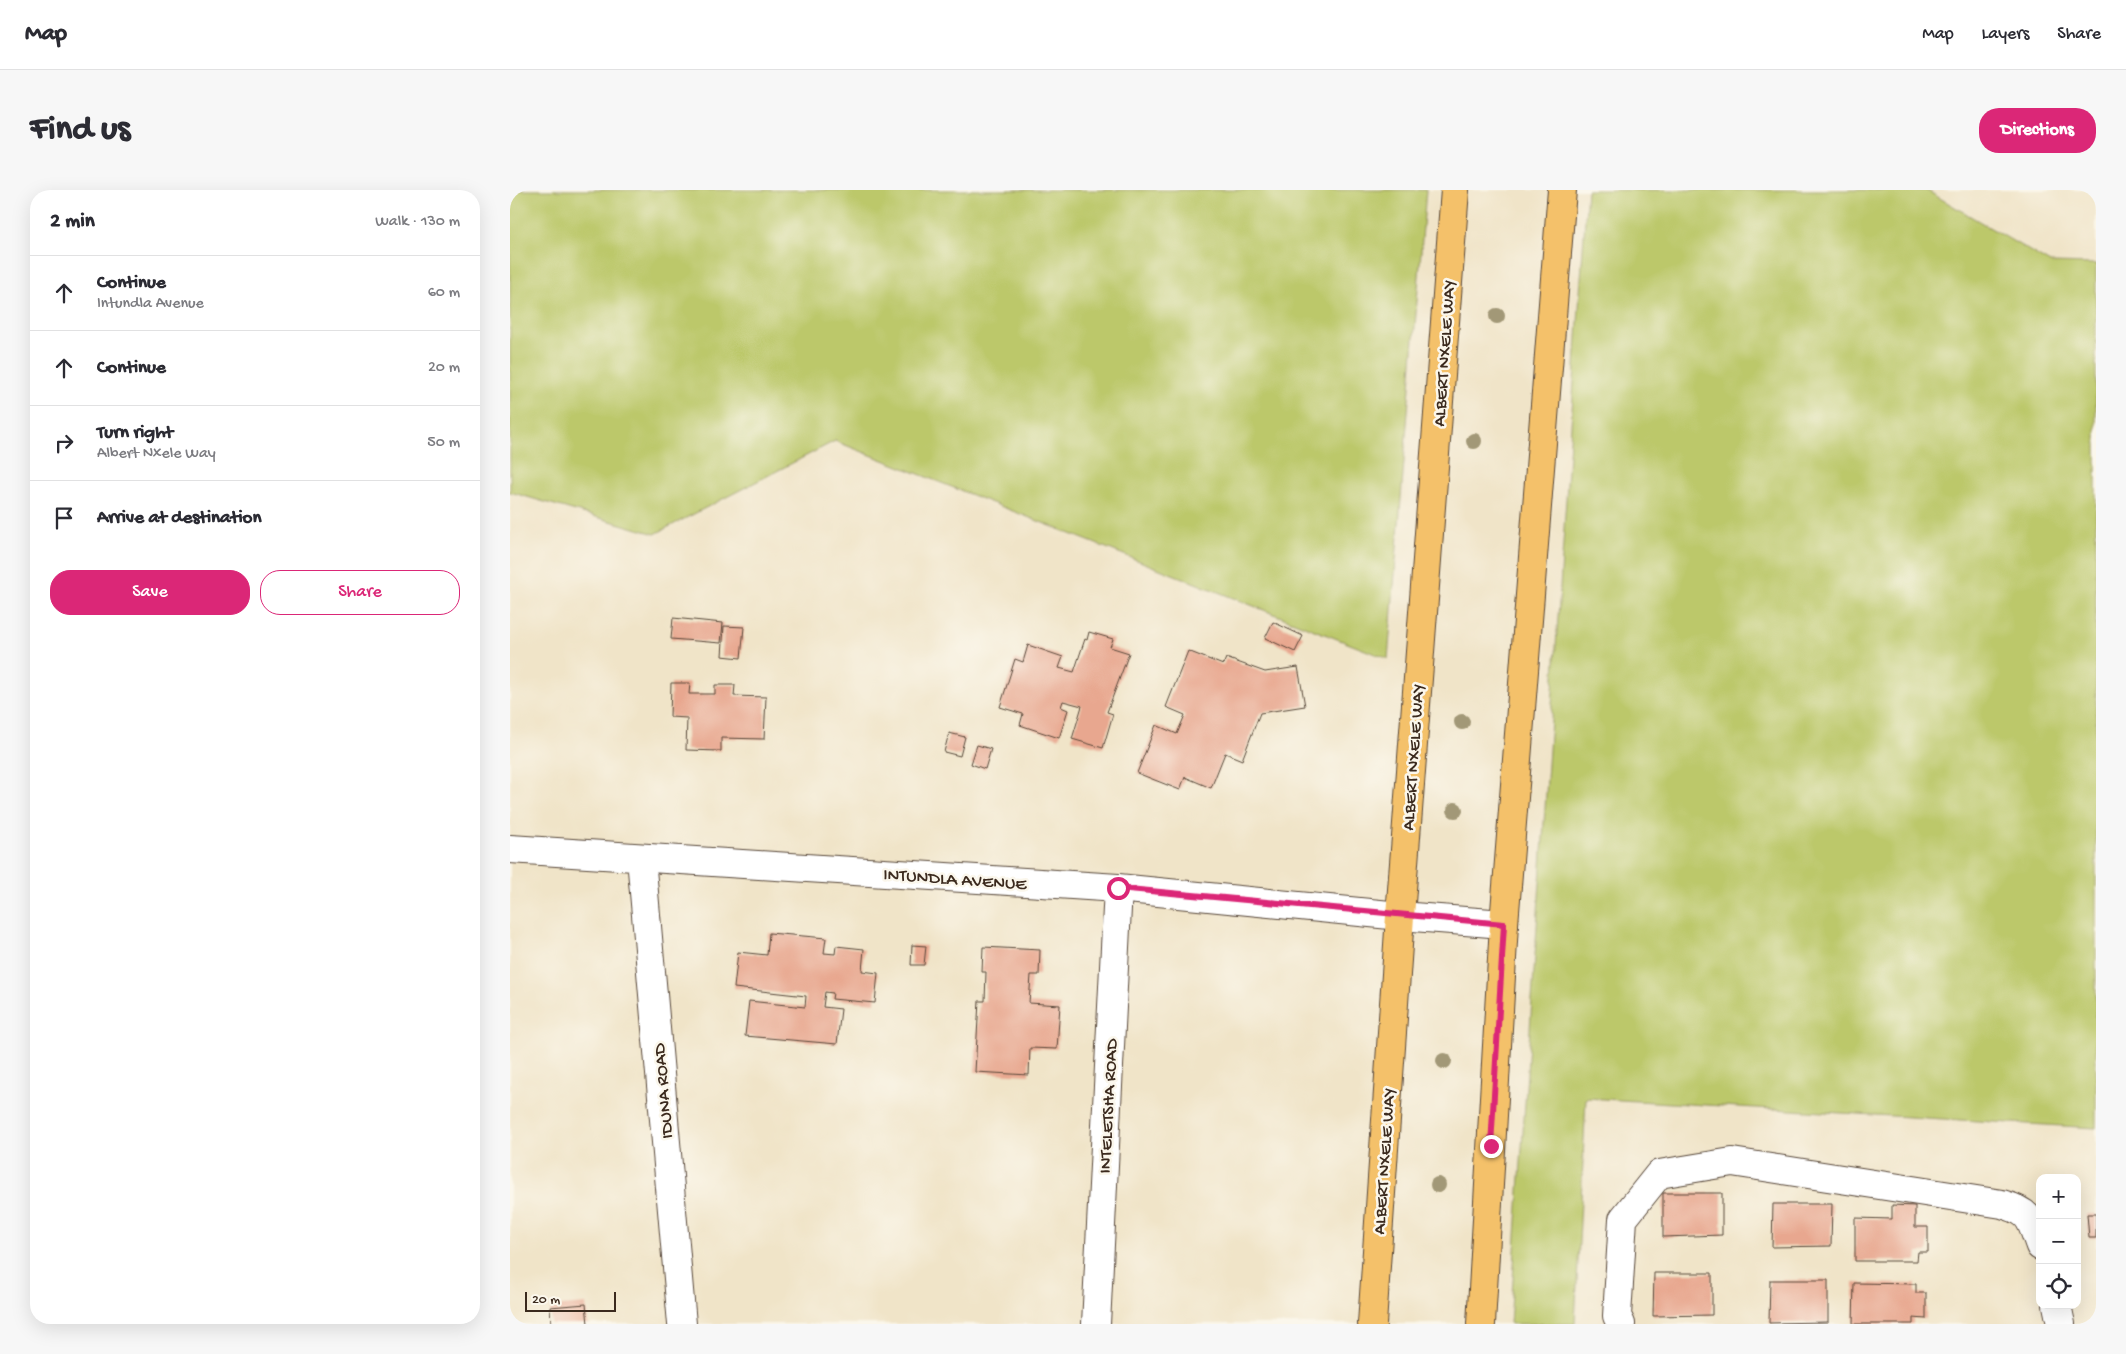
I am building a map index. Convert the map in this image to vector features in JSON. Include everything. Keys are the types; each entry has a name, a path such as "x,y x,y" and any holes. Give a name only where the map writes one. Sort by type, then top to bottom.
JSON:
{"main road":[{"name":"ALBERT NXELE WAY","path":"1372,1324 1400,916 1455,190"},
{"path":"1481,1324 1504,924 1562,190"}],"street":[{"name":"INTUNDLA AVENUE","path":"510,849 1118,888 1400,916 1504,924"},
{"name":"IDUNA ROAD","path":"641,858 682,1324"},
{"name":"INTELETSHA ROAD","path":"1096,1324 1118,888"},
{"path":"1621,1324 1617,1316 1623,1219 1659,1174 1732,1162 2002,1204 2020,1209 2028,1216 2036,1236"},
{"path":"2058,1309 2062,1324"}],"green space":[{"path":"510,190 1426,190 1388,659 835,441 655,534 510,492"},
{"path":"1587,190 1926,190 2050,263 2096,264 2096,1128 1586,1098 1575,1324 1510,1324"}],"building":[{"path":"673,618 723,623 721,643 671,639"},
{"path":"1273,622 1303,636 1295,652 1265,638"},
{"path":"724,626 744,627 741,658 722,656"},
{"path":"1089,632 1113,639 1110,647 1129,653 1107,712 1113,714 1103,748 1072,739 1082,706 1063,701 1061,707 1068,710 1059,738 1020,725 1023,714 1000,707 1015,659 1023,662 1028,645 1063,657 1059,668 1074,672"},
{"path":"1188,651 1223,665 1226,658 1265,672 1298,667 1305,706 1260,713 1242,760 1225,753 1211,788 1185,777 1180,790 1137,773 1156,725 1177,734 1185,715 1166,707"},
{"path":"671,683 690,683 689,694 715,694 715,685 735,685 734,696 766,697 764,739 721,738 721,751 686,750 687,718 670,717"},
{"path":"949,733 965,737 960,756 944,752"},
{"path":"977,745 991,749 985,769 971,764"},
{"path":"769,933 826,938 824,953 835,954 836,946 864,949 862,971 878,973 875,1003 832,999 833,993 825,992 823,1007 841,1009 837,1044 745,1036 749,1001 805,1007 806,996 734,988 738,952 767,955"},
{"path":"912,945 926,946 924,965 911,965"},
{"path":"983,947 1040,950 1039,975 1031,975 1029,1003 1060,1005 1057,1049 1030,1048 1029,1075 975,1072 979,1001 985,1001 986,972 982,972"},
{"path":"1663,1193 1722,1193 1722,1235 1663,1237"},
{"path":"1773,1204 1832,1204 1831,1246 1772,1247"},
{"path":"1892,1205 1915,1206 1915,1227 1928,1227 1928,1252 1918,1252 1917,1261 1855,1261 1855,1218 1892,1219"},
{"path":"2087,1214 2096,1214 2096,1238 2089,1238"},
{"path":"1654,1273 1712,1273 1712,1315 1653,1316"},
{"path":"1770,1280 1828,1280 1828,1322 1769,1323"},
{"path":"1854,1283 1916,1284 1916,1293 1926,1293 1926,1319 1913,1318 1913,1324 1853,1324"},
{"path":"586,1304 588,1324 551,1324 550,1307"}],"route":[{"path":"1118,888 1400,916 1504,924 1491,1146"}]}
